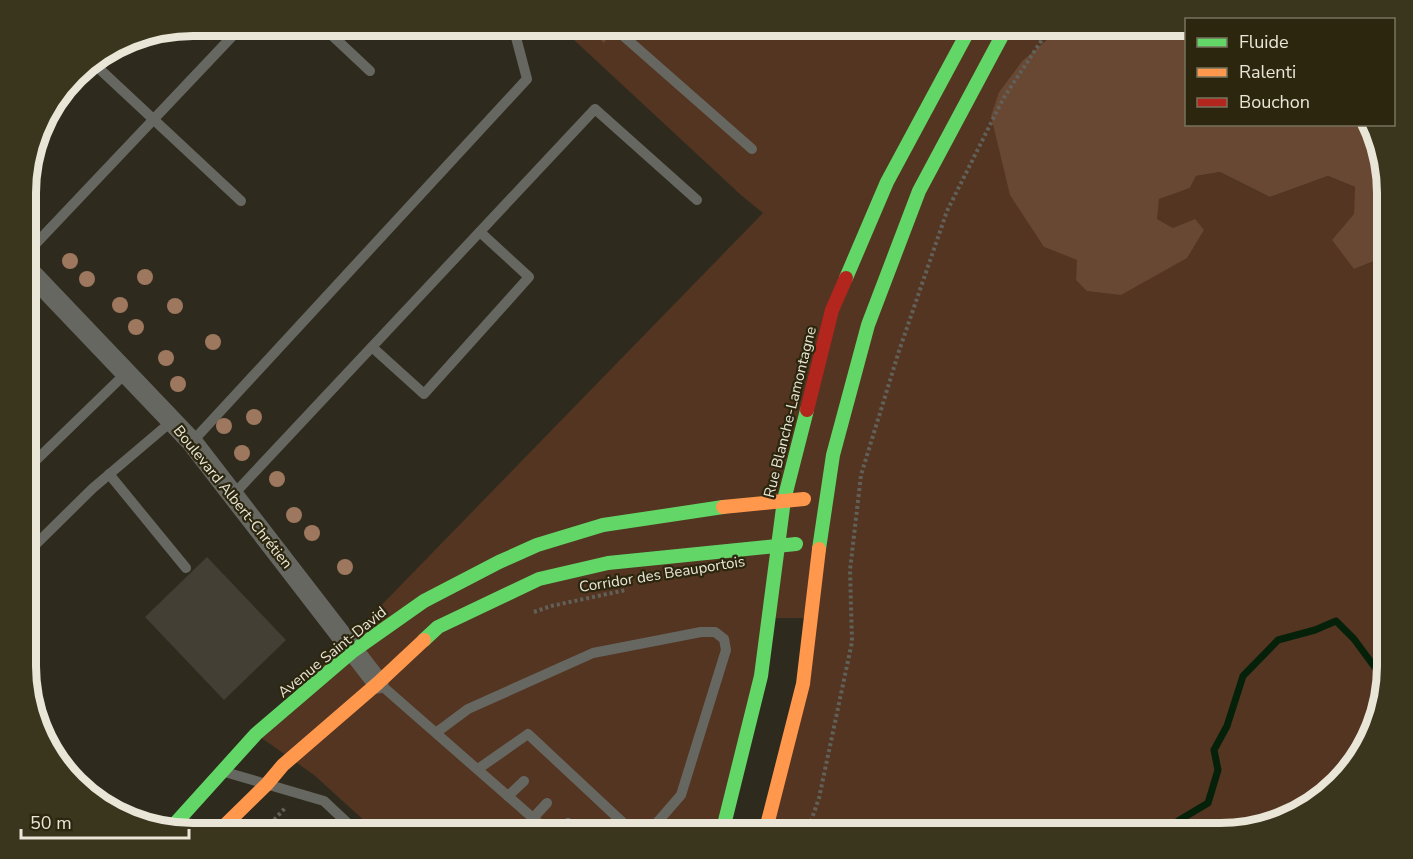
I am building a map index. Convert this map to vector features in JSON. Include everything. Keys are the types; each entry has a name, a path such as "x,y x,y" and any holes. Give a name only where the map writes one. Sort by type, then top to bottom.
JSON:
{"street":[{"name":"Rue Blanche-Lamontagne","path":"724,823 761,676 784,500 832,310 887,182 966,36"},
{"path":"768,823 803,684 819,543 833,455 868,325 919,191 1002,36"},
{"name":"Boulevard Albert-Chrétien","path":"36,278 192,442 378,683"},
{"name":"Avenue Saint-David","path":"176,822 256,734 353,651 424,601 499,562 537,545 603,525 784,500 826,498"},
{"path":"227,823 283,765 378,683 438,627 539,579 608,563 778,544 819,543"}],"lane":[{"path":"36,244 233,36"},
{"path":"333,36 370,70"},
{"path":"192,442 527,79 516,36"},
{"path":"623,36 752,149"},
{"path":"99,68 241,201"},
{"path":"234,494 595,110 697,200"},
{"path":"372,347 424,394 529,277 480,232"},
{"path":"36,460 126,373"},
{"path":"36,544 109,474 172,421"},
{"path":"109,474 186,568"},
{"path":"437,732 468,709 593,653 701,632 715,632 724,639 726,650 681,795 657,823"},
{"path":"378,683 390,691 539,823"},
{"path":"478,769 528,734 548,760 616,823"},
{"path":"222,772 324,801 347,823"},
{"path":"508,796 524,781"},
{"path":"533,818 547,803"}],"path":[{"path":"810,823 819,798 852,642 850,570 861,475 899,351 947,211 1003,99 1044,36"},
{"path":"817,569 850,570"},
{"name":"Corridor des Beauportois","path":"529,614 551,606 636,588"}],"shaded area":[{"path":"570,36 1051,36 1022,61 999,92 1044,247 1078,260 1076,280 1173,228 1156,219 1159,198 1190,188 1196,176 1220,172 1270,197 1328,176 1355,187 1354,269 1377,260 1377,676 1372,706 1365,726 1356,744 1338,769 1323,784 1289,807 1270,815 1230,823 767,823 811,618 768,618 724,823 367,823 314,775 256,734 763,213"},
{"path":"596,36 609,36 604,43"},
{"path":"1051,36 1185,36 1185,126 1362,126 1372,153 1377,183 1377,260 1354,269 1332,240 1354,214 1355,187 1328,176 1270,197 1220,172 1196,176 1190,188 1159,199 1157,219 1173,228 1195,219 1204,230 1187,258 1121,295 1087,291 1076,280 1077,260 1044,247 1010,195 991,116 999,92 1022,61"}],"building":[{"path":"207,557 286,640 224,700 145,617"}],"waterway":[{"path":"1176,823 1208,803 1218,770 1214,750 1227,726 1243,676 1278,640 1315,630 1336,621 1354,639 1377,670"}],"traffic: fast":[{"path":"846,278 887,182 966,36"},
{"path":"819,549 833,455 868,325 919,191 1002,36"},
{"path":"724,823 761,676 784,500 807,410"},
{"path":"176,822 256,734 353,651 424,601 537,545 603,525 723,507"},
{"path":"424,640 438,627 539,579 608,563 796,544"}],"traffic: slow":[{"path":"723,507 804,499"},
{"path":"768,823 803,684 819,549"},
{"path":"227,823 283,765 424,640"}],"traffic: jam":[{"path":"807,410 832,310 846,278"}]}
